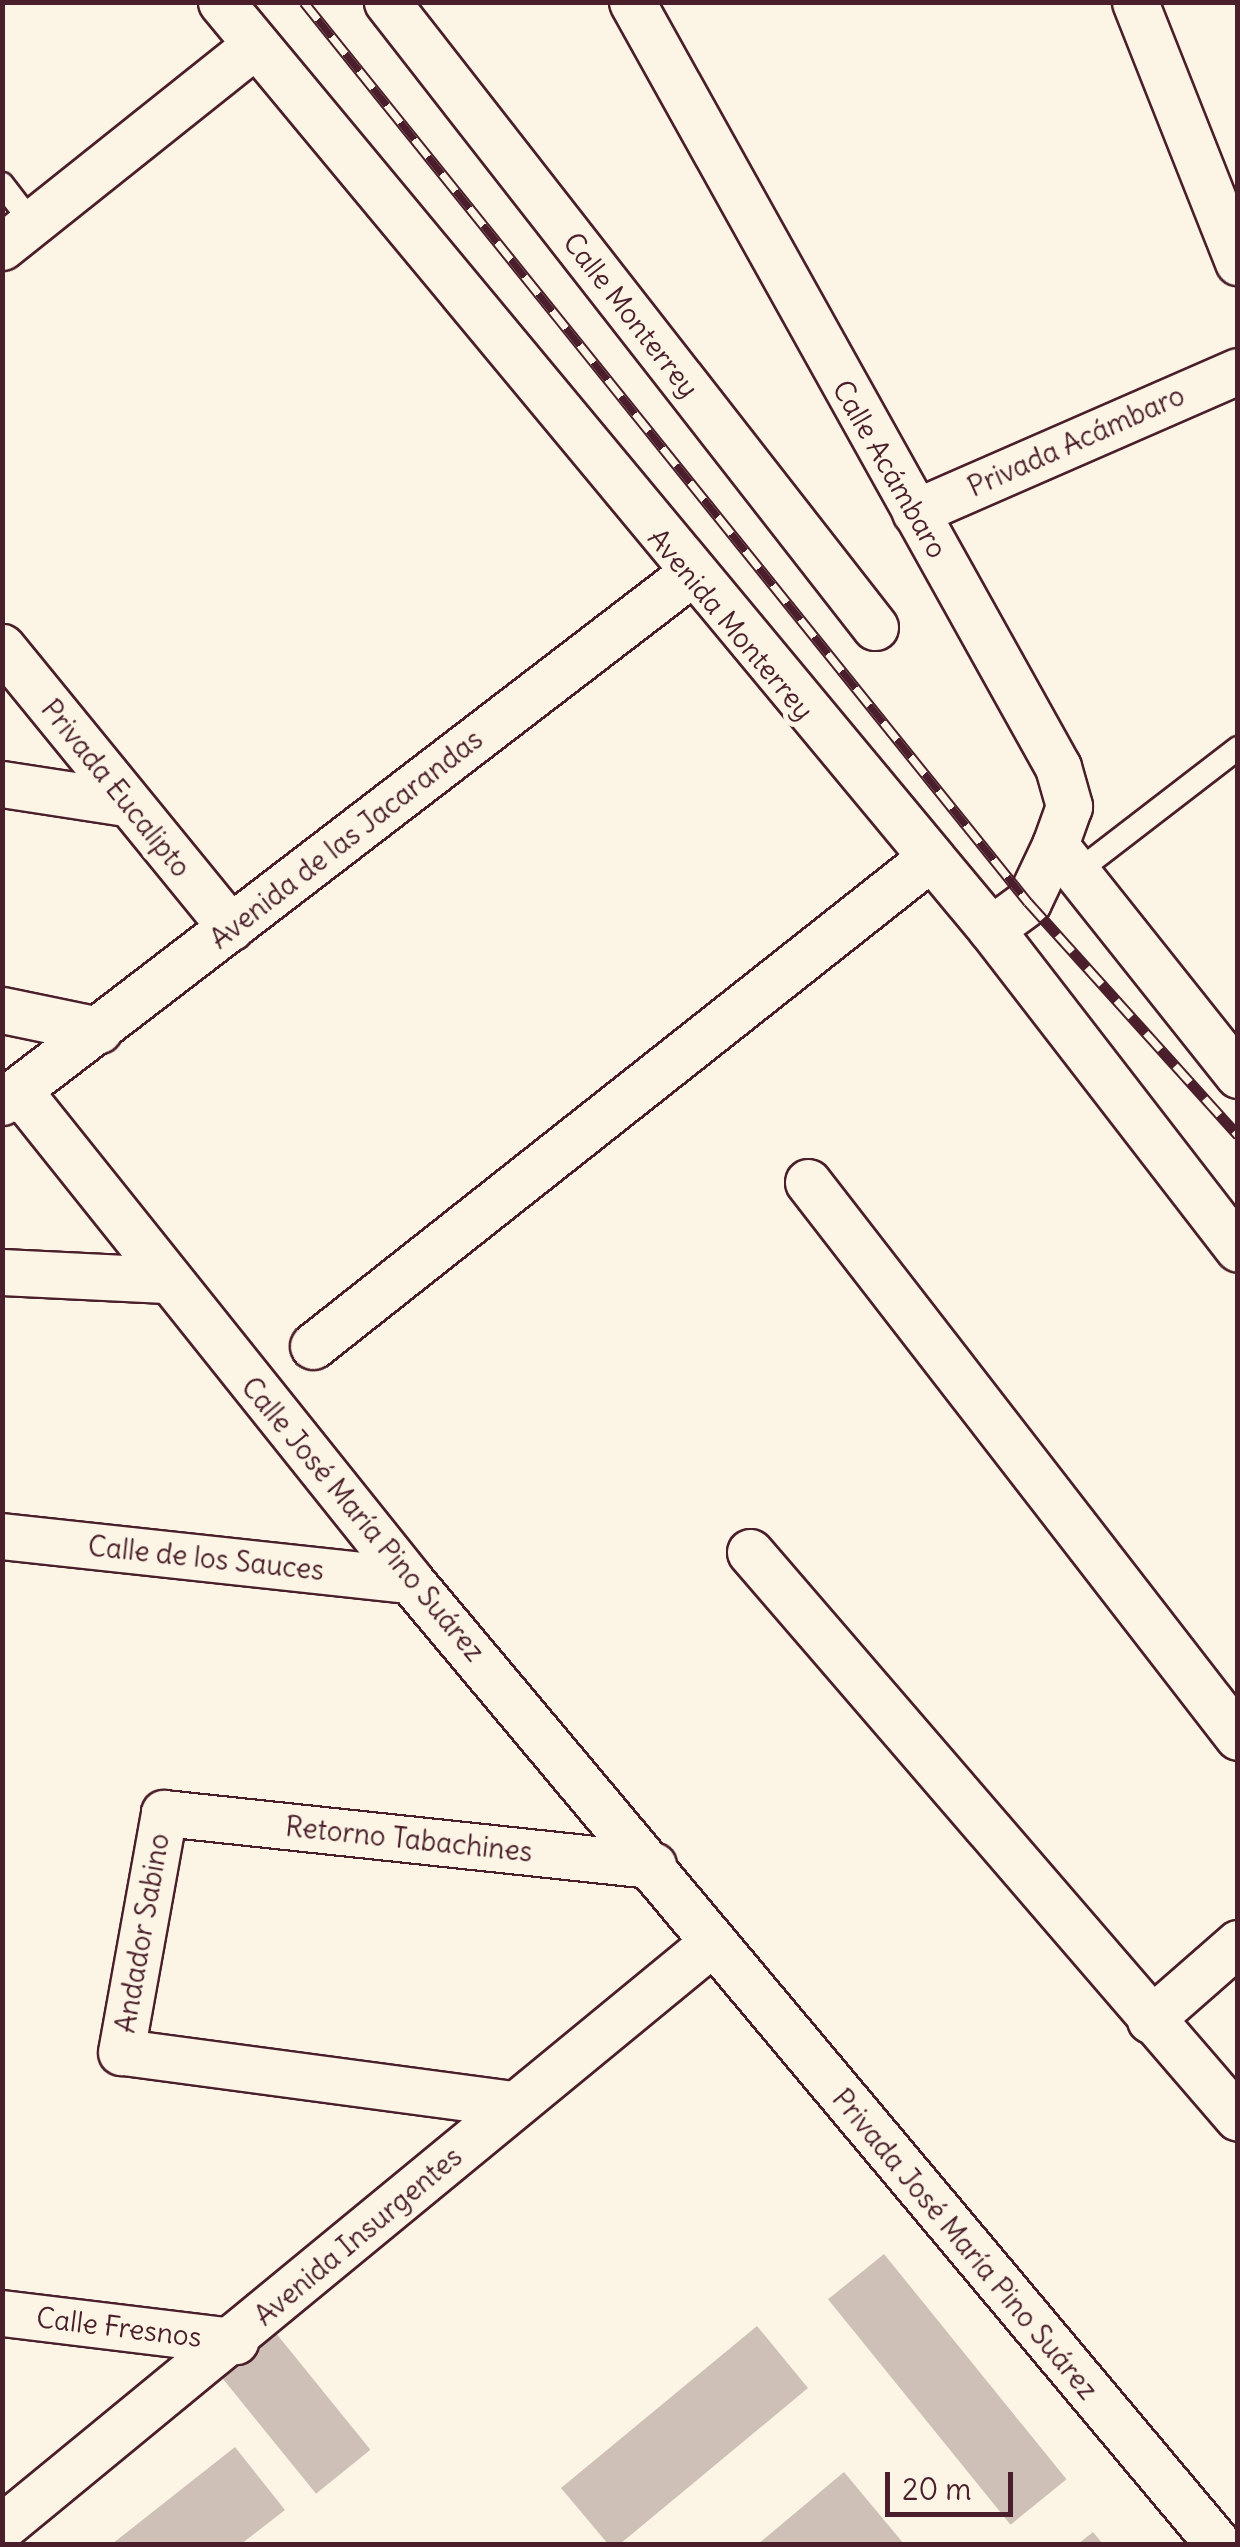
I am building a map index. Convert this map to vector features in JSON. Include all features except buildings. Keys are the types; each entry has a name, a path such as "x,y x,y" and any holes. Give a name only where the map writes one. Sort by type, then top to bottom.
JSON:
{"street":[{"name":"Avenida Monterrey","path":"221,2 689,575 992,928 1238,1248"},
{"name":"Calle Monterrey","path":"387,2 875,627"},
{"name":"Calle Acámbaro","path":"632,2 1058,767 1070,806 1066,859 1028,902 992,928"},
{"path":"1135,2 1238,262"},
{"path":"17,235 254,46"},
{"name":"Privada Acámbaro","path":"916,512 1238,371"},
{"name":"Avenida de las Jacarandas","path":"11,1096 689,575"},
{"name":"Privada Eucalipto","path":"2,647 231,928"},
{"path":"2,784 126,803"},
{"path":"313,1346 930,858"},
{"path":"1066,859 1238,1075"},
{"path":"2,1010 100,1030"},
{"name":"Calle José María Pino Suárez","path":"11,1096 410,1580 653,1864 712,1943"},
{"path":"808,1182 1238,1737"},
{"path":"2,1272 166,1280"},
{"name":"Calle de los Sauces","path":"2,1536 410,1580"},
{"path":"750,1552 1238,2118"},
{"name":"Retorno Tabachines","path":"164,1813 653,1864"},
{"name":"Andador Sabino","path":"164,1813 121,2052 512,2104"},
{"name":"Avenida Insurgentes","path":"2,2527 235,2341 512,2104 712,1943"},
{"name":"Privada José María Pino Suárez","path":"712,1943 1218,2544"},
{"path":"1150,2020 1238,1943"},
{"name":"Calle Fresnos","path":"2,2313 235,2341"}],"lane":[{"path":"2,184 17,235"},
{"path":"1066,859 1238,748"}],"railway":[{"path":"304,2 1028,902 1238,1135"}]}
